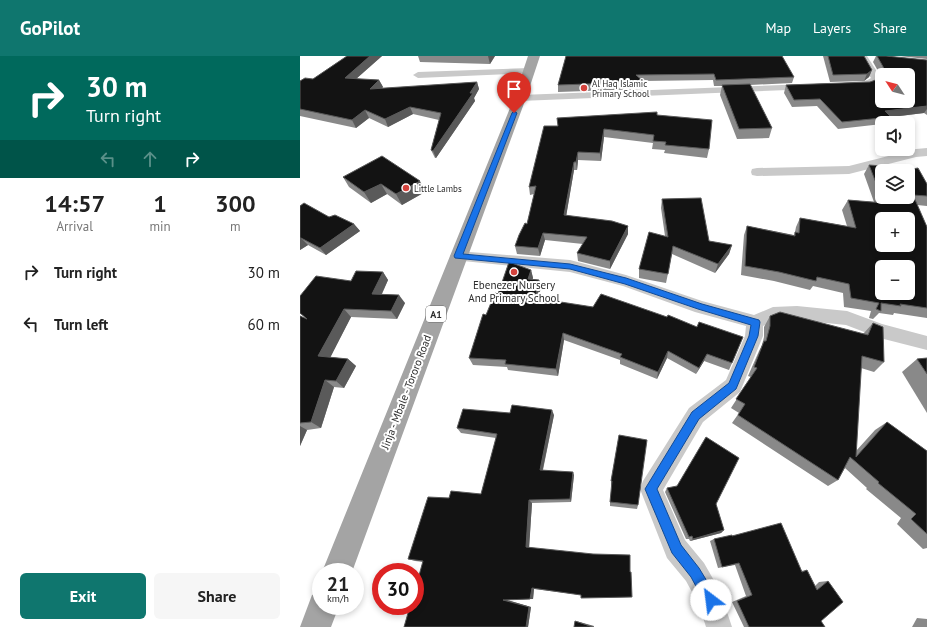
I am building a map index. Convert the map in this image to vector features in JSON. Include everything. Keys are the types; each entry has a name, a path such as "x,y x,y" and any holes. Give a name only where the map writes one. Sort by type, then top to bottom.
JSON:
{"main road":[{"name":"Jinja - Mbale - Tororo Road","path":"340,563 520,98 531,63"},
{"path":"315,627 320,615"}],"street":[{"path":"855,56 875,57"},
{"path":"842,85 866,85 873,82 876,78 862,56"},
{"path":"418,74 531,63"},
{"path":"520,98 822,87"},
{"path":"757,172 849,170 916,153 927,152"},
{"path":"458,256 570,266 626,281 701,307 755,322 773,314 797,313 847,318 880,331 927,343"},
{"path":"719,627 711,600 695,572 676,549 650,489 696,416 733,386 754,336 755,322"}],"building":[{"path":"347,56 370,56 345,78 379,80 370,89 477,82 470,93 473,93 433,151 431,150 441,113 410,107 385,119 365,110 352,120 300,109 300,81 305,78 313,79"},
{"path":"566,56 782,56 794,77 716,80 714,74 636,75 644,82 558,85"},
{"path":"828,56 864,56 872,70 867,74 833,75"},
{"path":"877,56 927,60 927,106 915,107 915,68 884,68"},
{"path":"875,80 875,108 910,108 885,111 890,116 875,116 875,119 842,122 820,99 794,100 786,85 870,82"},
{"path":"750,84 772,128 739,129 722,85"},
{"path":"657,112 657,115 712,120 709,149 665,145 666,142 653,141 654,135 604,129 600,153 578,152 576,162 574,162 564,215 612,221 628,226 610,261 577,253 587,237 543,233 538,248 515,246 525,223 527,224 536,186 529,187 544,126 558,126 557,118"},
{"path":"382,156 420,181 396,194 381,184 364,192 343,177"},
{"path":"869,165 875,165 875,180"},
{"path":"915,168 918,168 927,184 927,196 915,195"},
{"path":"701,198 709,241 732,245 718,264 673,246 668,274 639,269 649,232 668,237 662,199"},
{"path":"848,200 875,202 875,204 915,204 915,200 927,227 927,308 881,303 881,311 876,309 879,303 851,298 849,284 817,277 816,281 745,266 747,226 795,236 795,232 799,233 800,218 856,228"},
{"path":"304,203 329,217 335,215 354,224 320,248 300,238 300,206"},
{"path":"509,262 531,270 528,279 539,280 535,298 593,307 601,294 667,317 668,315 697,327 699,322 743,337 732,363 707,354 699,368 668,351 658,372 620,357 622,354 563,333 556,369 505,364 506,360 469,358 483,314 486,315 495,293 498,294"},
{"path":"356,271 383,272 372,294 399,295 391,311 344,309 318,356 348,359 336,381 325,380 311,422 300,423 300,316 307,319 300,313 300,296 316,276 351,281"},
{"path":"780,312 868,335 873,323 883,327 884,362 862,356 856,457 887,422 927,451 927,534 911,519 916,514 878,483 879,482 850,457 838,480 738,415 745,404 736,399 757,368 754,367 764,341 766,341 770,326 770,316"},
{"path":"927,358 927,374 917,359"},
{"path":"512,405 552,410 540,470 573,472 570,499 529,500 526,547 593,554 630,555 632,597 581,598 581,595 532,588 530,599 503,600 529,607 526,627 404,627 407,615 424,615 424,563 422,563 423,561 408,559 428,497 449,498 451,491 481,494 497,434 457,428 463,409 510,413"},
{"path":"619,435 647,440 638,505 610,502 611,481"},
{"path":"706,437 739,458 716,504 724,530 693,539 692,536 689,537 667,488 677,486"},
{"path":"781,523 802,572 807,570 817,590 828,581 843,602 821,621 825,627 749,627 737,601 752,595 739,563 722,567 714,539 732,536"},
{"path":"575,621 593,627 574,627"}],"place":[{"name":"Al Haq Islamic Primary School","path":"584,88"},
{"name":"Little Lambs","path":"406,188"},
{"name":"Ebenezer Nursery And Primary School","path":"514,272"}],"route":[{"path":"514,113 458,256 570,266 626,281 701,307 755,322 754,336 733,386 696,416 650,489 676,549 695,572 711,600"}]}
